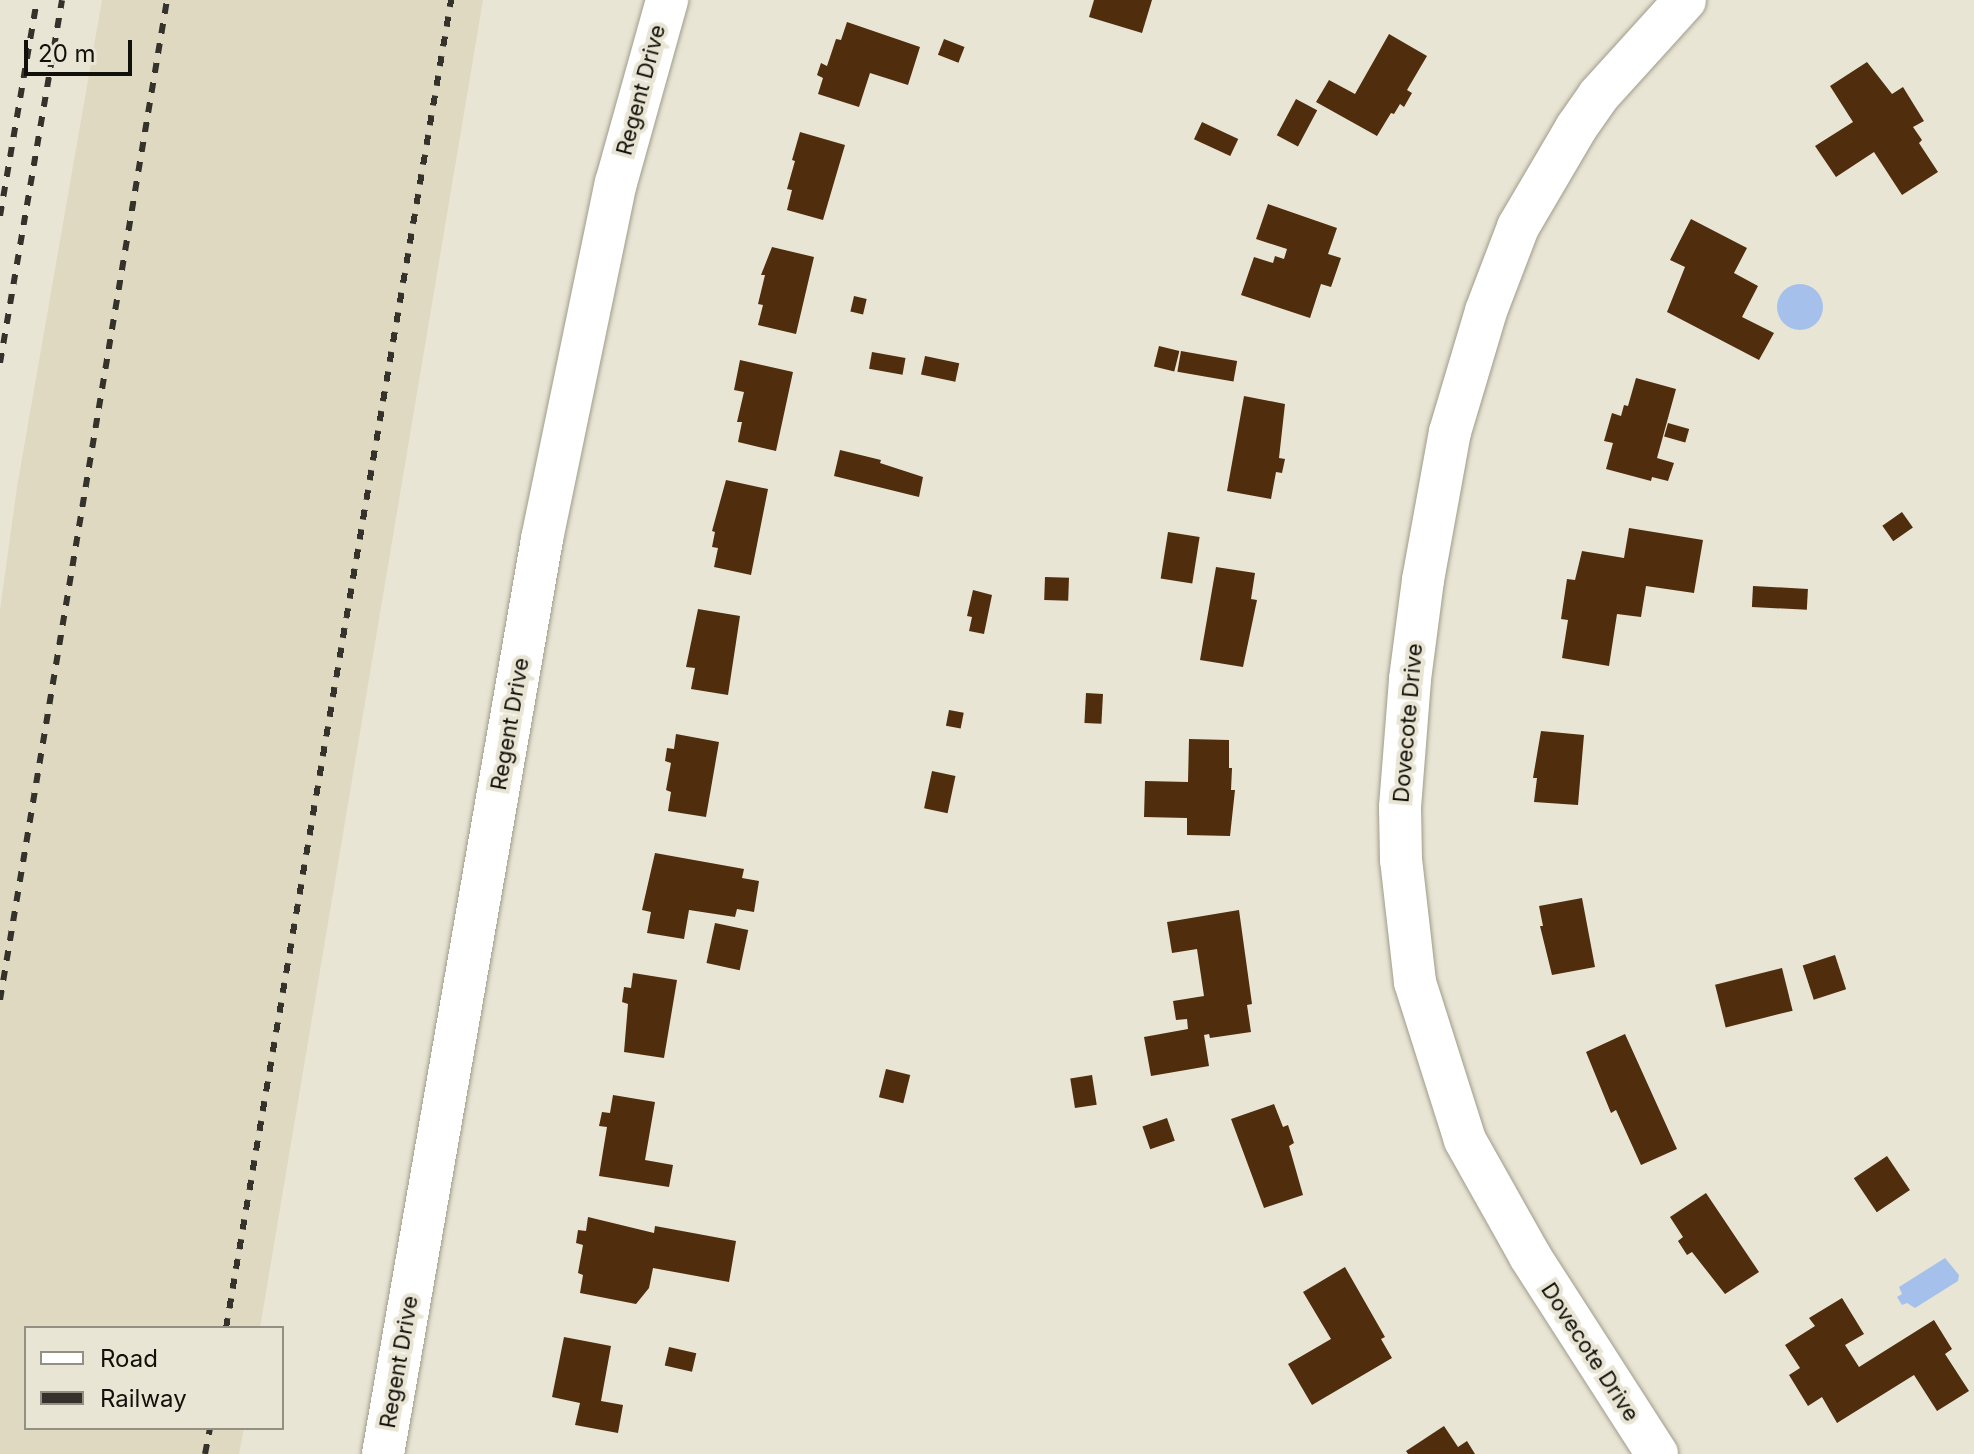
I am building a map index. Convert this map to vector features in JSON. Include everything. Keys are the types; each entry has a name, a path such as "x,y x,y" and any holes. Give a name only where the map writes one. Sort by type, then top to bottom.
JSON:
{"street":[{"name":"Regent Drive","path":"383,1454 542,539 616,183 667,0"},
{"name":"Dovecote Drive","path":"1657,1454 1530,1256 1465,1140 1415,982 1401,860 1400,807 1410,679 1423,580 1450,432 1486,311 1518,227 1576,128 1623,66 1685,0"}],"shaded area":[{"path":"102,0 483,0 260,1326 24,1326 24,1430 244,1430 239,1454 0,1454 0,610 17,487"}],"water":[{"path":"1800,284 1816,291 1823,307 1816,323 1800,330 1784,323 1777,307 1784,291"},
{"path":"1945,1258 1959,1275 1958,1281 1915,1308 1907,1303 1902,1305 1897,1297 1902,1294 1899,1287"}],"building":[{"path":"1094,0 1152,0 1142,33 1089,17"},
{"path":"847,22 920,47 908,85 870,73 859,107 818,94 823,78 817,75 821,63 827,66 836,39 841,40"},
{"path":"1389,34 1427,56 1407,90 1412,93 1404,107 1400,104 1394,114 1391,113 1377,136 1316,102 1329,80 1355,94"},
{"path":"944,39 965,47 958,63 938,55"},
{"path":"1867,62 1892,94 1903,87 1924,121 1913,127 1922,140 1919,143 1938,172 1902,195 1874,152 1836,177 1815,146 1853,122 1830,86"},
{"path":"1296,99 1317,110 1298,146 1277,135"},
{"path":"1202,122 1238,139 1230,156 1194,139"},
{"path":"800,132 845,145 823,220 787,210 792,190 787,189"},
{"path":"1268,204 1337,228 1328,254 1341,258 1331,287 1321,284 1310,318 1241,295 1254,257 1273,263 1275,256 1284,259 1287,249 1256,239"},
{"path":"1691,219 1747,248 1734,273 1758,286 1742,317 1774,333 1759,360 1667,312 1685,267 1670,260"},
{"path":"772,247 814,257 796,334 758,325 763,305 758,304 765,275 761,275"},
{"path":"854,296 867,299 863,315 850,312"},
{"path":"1159,346 1179,351 1174,371 1154,366"},
{"path":"1181,351 1237,361 1233,382 1177,372"},
{"path":"872,352 905,358 903,375 869,369"},
{"path":"925,356 959,363 955,382 921,375"},
{"path":"740,360 793,372 776,451 738,442 742,422 737,422 744,392 734,390"},
{"path":"1636,378 1676,389 1657,458 1674,463 1668,481 1652,477 1651,481 1606,469 1613,443 1604,441 1612,413 1621,416 1624,405 1628,406"},
{"path":"1244,396 1285,404 1279,458 1285,459 1282,473 1276,472 1271,499 1227,491"},
{"path":"1668,423 1689,429 1685,443 1664,436"},
{"path":"840,450 881,460 880,463 923,477 919,497 834,476"},
{"path":"726,480 768,489 751,575 714,567 718,548 712,547 715,532 712,531"},
{"path":"1902,512 1913,528 1893,541 1882,526"},
{"path":"1629,528 1703,540 1694,593 1646,586 1641,617 1617,614 1609,666 1562,658 1568,620 1561,619 1567,579 1575,580 1582,551 1624,558"},
{"path":"1168,532 1200,537 1192,583 1161,578"},
{"path":"1216,567 1255,573 1251,599 1257,600 1243,667 1200,660"},
{"path":"1045,577 1069,578 1068,601 1044,600"},
{"path":"1753,586 1808,589 1807,610 1752,607"},
{"path":"973,590 992,595 984,634 969,631 972,617 967,616"},
{"path":"698,609 740,616 728,695 691,689 695,668 686,667"},
{"path":"1086,693 1103,694 1101,724 1084,723"},
{"path":"949,710 964,713 961,729 946,726"},
{"path":"1541,731 1584,735 1578,805 1534,802 1537,778 1533,778"},
{"path":"676,734 719,742 706,817 668,811 671,792 666,790 671,763 665,761 667,748 674,749"},
{"path":"1189,739 1229,740 1231,790 1235,790 1230,836 1187,835 1187,818 1144,817 1145,781 1188,782"},
{"path":"932,771 955,776 948,813 924,808"},
{"path":"655,853 744,869 742,878 759,881 754,912 737,909 735,917 689,910 684,939 647,933 651,912 642,910"},
{"path":"1582,898 1595,967 1552,975 1540,926 1543,926 1539,906"},
{"path":"1239,910 1252,1004 1247,1005 1251,1032 1210,1038 1209,1034 1204,1035 1209,1066 1151,1076 1144,1037 1188,1029 1187,1019 1176,1020 1173,1001 1204,996 1197,949 1172,953 1167,922"},
{"path":"715,923 748,930 740,970 706,963"},
{"path":"1835,955 1846,989 1814,1000 1803,966"},
{"path":"1782,968 1793,1011 1726,1027 1715,985"},
{"path":"633,973 677,980 664,1058 624,1052 628,1004 622,1002 624,987 631,988"},
{"path":"1625,1034 1677,1149 1641,1165 1616,1110 1611,1113 1586,1052"},
{"path":"886,1069 910,1075 903,1103 879,1097"},
{"path":"1092,1075 1097,1105 1075,1108 1070,1078"},
{"path":"613,1095 655,1102 645,1160 673,1165 669,1187 599,1176 607,1127 599,1126 602,1112 610,1113"},
{"path":"1274,1104 1283,1127 1288,1125 1294,1143 1289,1146 1303,1195 1264,1208 1231,1119"},
{"path":"1167,1118 1175,1141 1150,1149 1142,1126"},
{"path":"1887,1156 1910,1190 1877,1212 1854,1178"},
{"path":"1706,1193 1759,1272 1725,1294 1692,1252 1687,1255 1678,1241 1683,1237 1670,1217"},
{"path":"588,1217 654,1233 655,1226 736,1241 729,1282 653,1268 649,1288 636,1304 580,1293 583,1275 578,1273 583,1245 576,1243 578,1230 586,1231"},
{"path":"1345,1267 1385,1337 1381,1339 1392,1358 1312,1405 1288,1364 1331,1339 1303,1292"},
{"path":"1842,1298 1864,1334 1845,1345 1859,1367 1934,1320 1952,1349 1945,1354 1969,1391 1937,1411 1914,1375 1837,1423 1822,1397 1808,1406 1789,1375 1800,1368 1785,1345 1815,1326 1809,1318"},
{"path":"564,1337 611,1346 601,1401 623,1405 618,1433 575,1425 580,1403 552,1397"},
{"path":"669,1347 696,1353 692,1372 665,1366"},
{"path":"1444,1426 1458,1447 1467,1441 1475,1454 1408,1454 1406,1451"}],"railway":[{"path":"0,216 37,0"},
{"path":"0,363 62,0"},
{"path":"0,1000 167,0"},
{"path":"226,1326 451,0"},
{"path":"205,1454 210,1430"}]}
